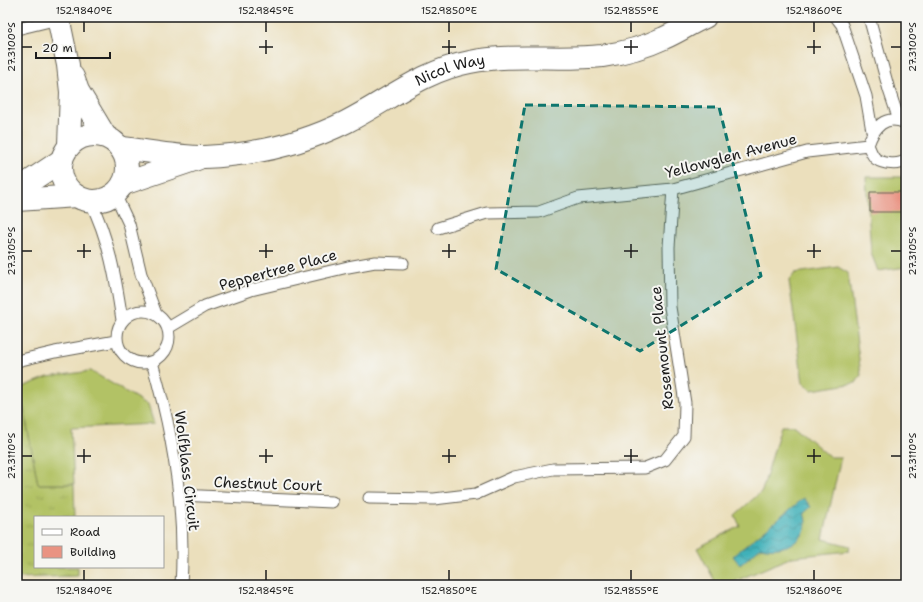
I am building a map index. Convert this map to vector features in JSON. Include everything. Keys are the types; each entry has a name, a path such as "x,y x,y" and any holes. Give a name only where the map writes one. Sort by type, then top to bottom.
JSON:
{"street":[{"name":"Nicol Way","path":"113,142 203,157 257,152 286,146 346,122 424,76 470,62 532,56 604,56 633,49 663,38 705,17"},
{"path":"58,18 68,65 71,92 65,152 61,170 63,180 69,189 84,199"},
{"path":"17,200 84,199 99,201 119,189 127,175 126,157 113,142 78,91 68,65"},
{"path":"17,190 65,152 76,139 86,135 95,134 113,142"},
{"name":"Nicol Way","path":"119,189 203,157"}],"lane":[{"path":"836,17 842,25 866,96 872,131 868,145 875,158 889,164 904,162 906,160"},
{"path":"869,17 902,121 884,122 872,131"},
{"path":"17,30 58,18"},
{"name":"Yellowglen Avenue","path":"438,228 487,213 539,212 578,198 672,189 806,152 868,145"},
{"path":"119,189 141,274 156,314"},
{"name":"Rosemount Place","path":"370,498 434,499 469,495 476,494 514,477 553,469 645,468 665,460 684,436 685,403 670,307 668,247 672,189"},
{"path":"84,199 101,227 116,279 122,320"},
{"name":"Peppertree Place","path":"168,328 205,306 251,290 361,264 375,262 403,263"},
{"path":"138,311 147,311 156,314 163,320 168,328 168,347 163,354 152,362 142,364 125,357 119,350 116,341 116,332 122,320 138,311"},
{"path":"17,361 55,352 116,341"},
{"name":"Wolfblass Circuit","path":"152,362 172,441 178,496 182,564 181,585"},
{"name":"Chestnut Court","path":"178,496 332,502"}],"highlighted area":[{"path":"525,105 719,107 761,276 640,351 496,269"}],"green space":[{"path":"866,177 906,177 906,267 878,271 871,253"},
{"path":"838,267 848,273 861,375 856,383 812,390 803,383 789,281 795,273"},
{"path":"91,371 148,405 154,424 71,428 74,484 38,484 20,388 48,377"},
{"path":"17,388 20,388 38,484 74,484 75,516 34,516 34,568 78,568 78,576 17,578"},
{"path":"781,426 794,426 830,457 841,457 823,539 850,546 849,551 792,557 726,585 717,585 697,548 740,526 735,515 762,491"}],"water":[{"path":"804,498 811,507 804,513 806,522 805,531 801,537 787,546 778,548 761,547 740,565 733,556"}],"building":[{"path":"870,192 906,192 906,212 870,212"}]}
